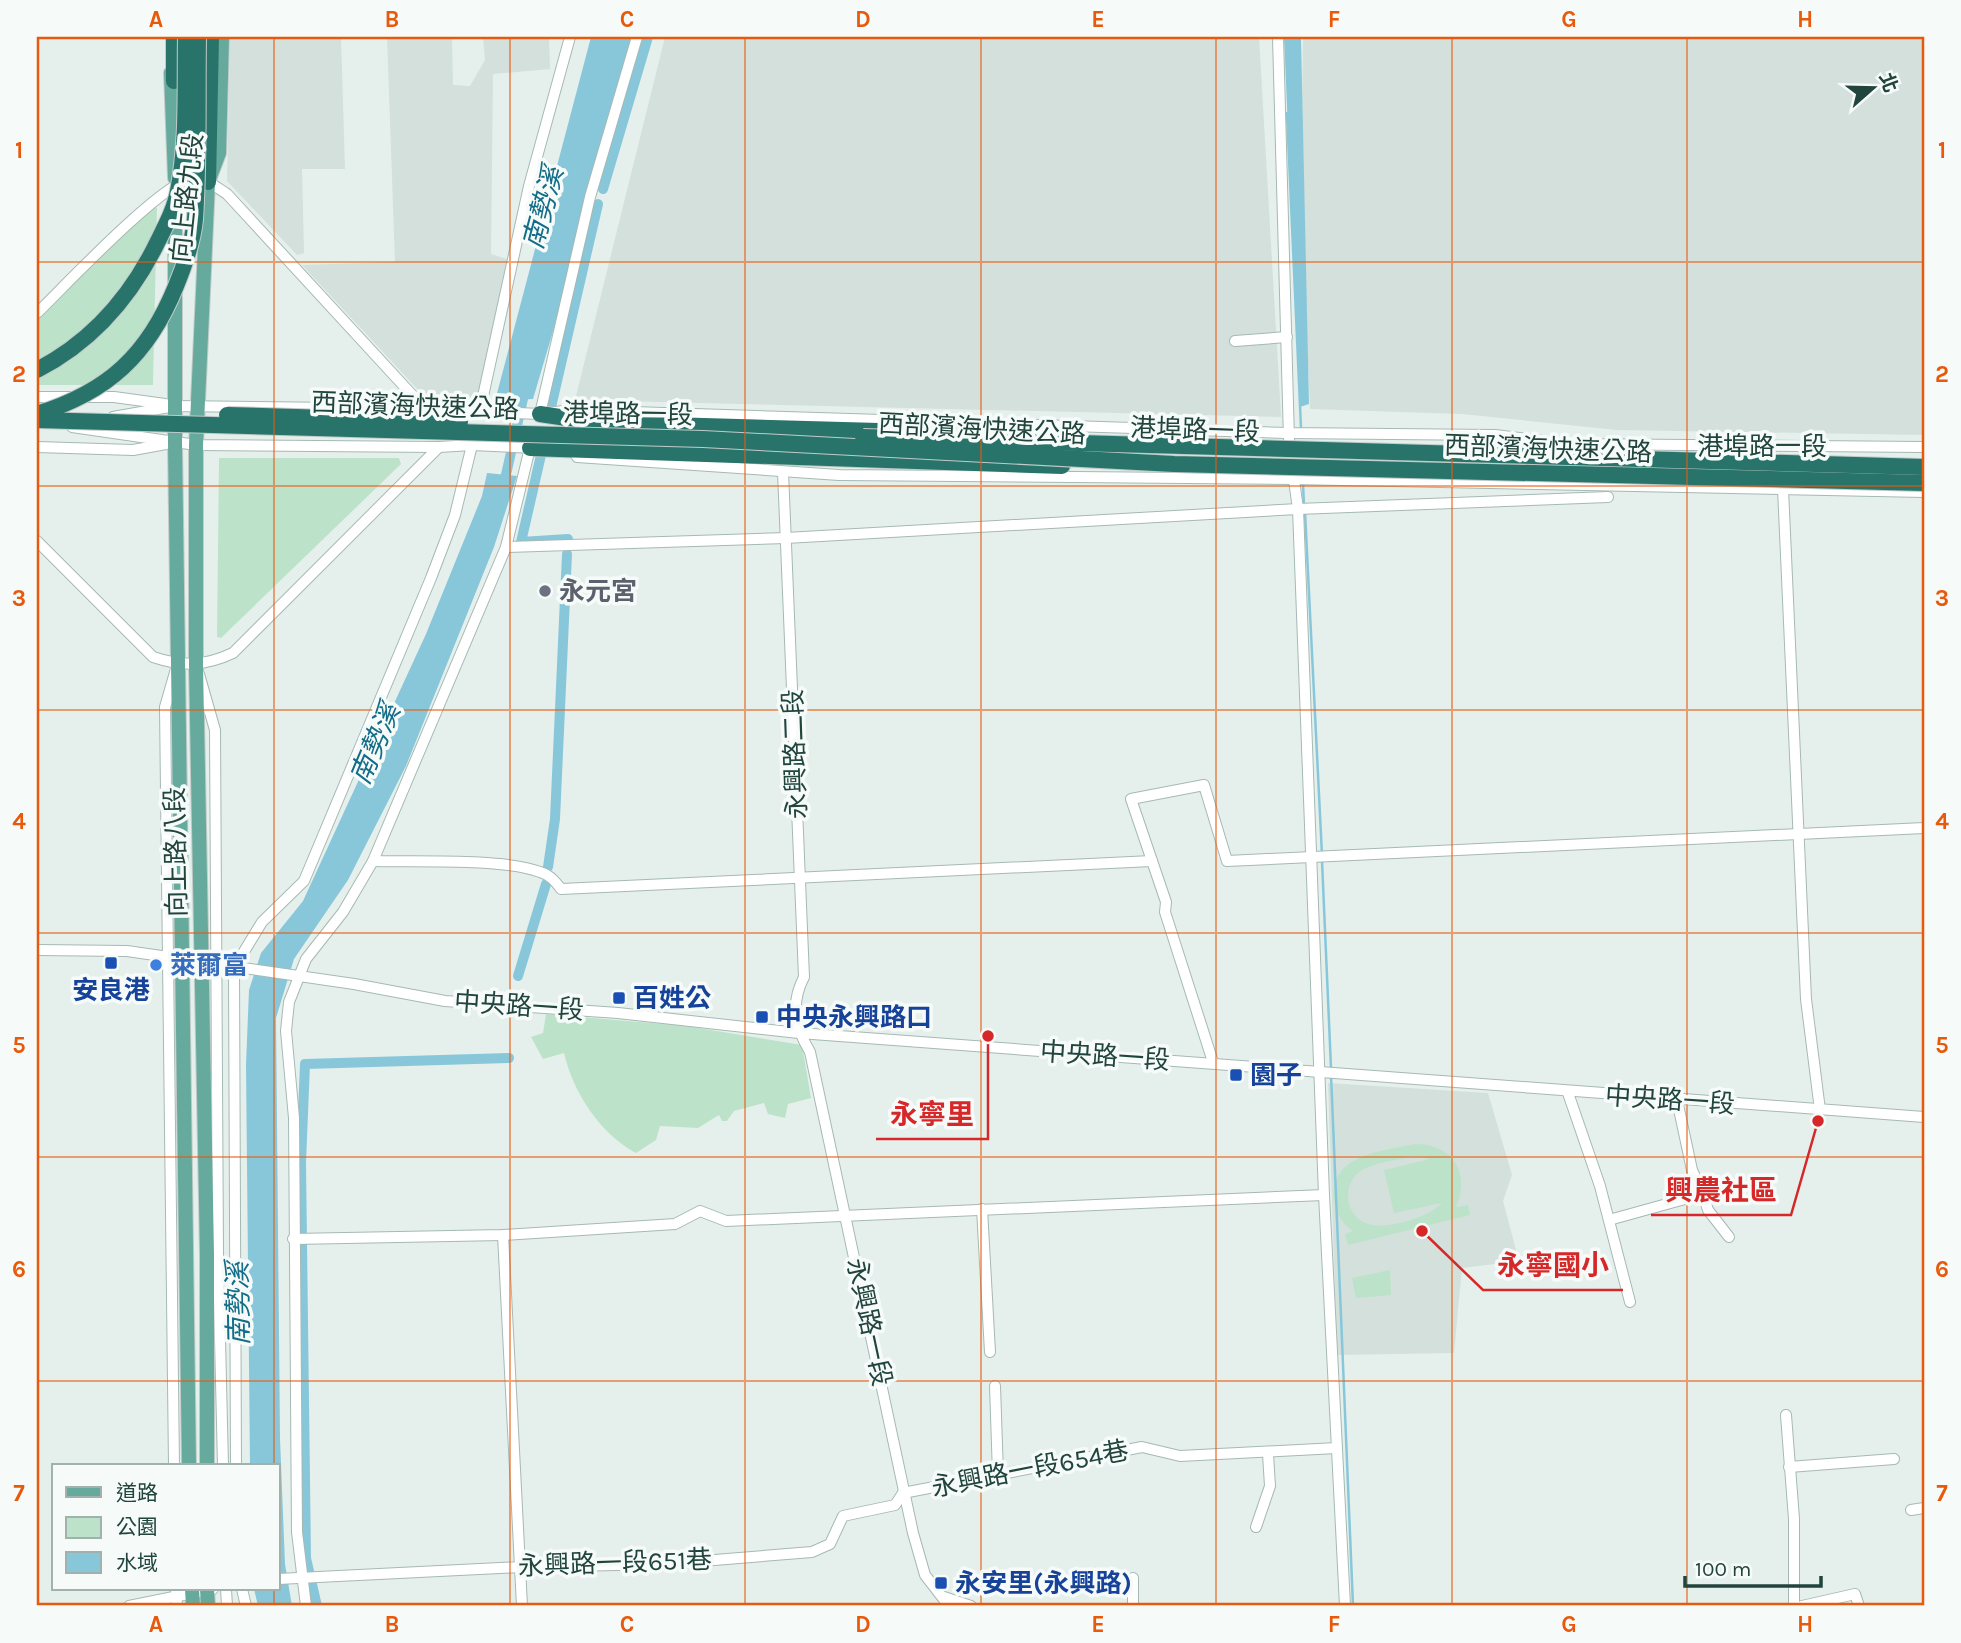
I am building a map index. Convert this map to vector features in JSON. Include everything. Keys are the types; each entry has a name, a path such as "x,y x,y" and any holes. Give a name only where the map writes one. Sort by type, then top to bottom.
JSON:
{"highway":[{"path":"174,37 174,81"},
{"path":"37,370 88,337 107,319 135,284 168,220 178,193 191,37"},
{"path":"38,418 94,392 116,374 150,337 166,309 188,256 195,220 191,37"},
{"path":"208,182 211,37"},
{"path":"540,414 600,423 1196,440 1253,444 1272,450"},
{"name":"西部濱海快速公路","path":"38,418 378,417 557,428 1924,467"},
{"name":"西部濱海快速公路","path":"38,418 703,439 1174,464 1924,483"},
{"path":"530,447 1120,468 1174,464"}],"main road":[{"name":"向上路九段","path":"167,37 168,61 174,81 175,406"},
{"path":"174,81 191,37"},
{"path":"191,37 198,154 208,182"},
{"name":"向上路九段","path":"198,405 208,182 219,153 222,37"},
{"name":"向上路八段","path":"198,405 196,665 211,1098 207,1464"},
{"name":"向上路八段","path":"175,406 177,665 174,959 176,1100 189,1464"},
{"path":"201,1593 208,1606"}],"street":[{"path":"480,410 529,186 570,37"},
{"path":"540,414 590,197 637,37"},
{"path":"1278,37 1287,337 1287,433 1293,458 1298,509 1324,1195 1345,1606"},
{"path":"37,313 175,185 193,178 208,182 227,194 424,409"},
{"path":"1235,341 1287,337"},
{"name":"港埠路一段","path":"37,397 114,397 175,406"},
{"name":"港埠路一段","path":"38,418 111,417 175,406 198,405 480,410 540,414 585,410 1287,433 1495,435 1567,444 1924,447"},
{"name":"港埠路一段","path":"424,409 444,422 494,436 1467,464"},
{"name":"港埠路一段","path":"38,418 196,445 439,447 472,444 530,447 582,457 783,472 1293,479 1499,485 1564,483 1924,492"},
{"name":"港埠路一段","path":"530,447 558,442 620,440"},
{"name":"港埠路一段","path":"37,447 133,450 175,443"},
{"path":"236,1464 234,968 262,922 304,881 436,565 455,515 472,444"},
{"path":"1467,464 1567,444"},
{"path":"37,541 153,657 177,665 196,665 233,653 439,447"},
{"path":"306,1606 300,1578 293,1239 294,1118 286,1031 292,977 343,912 373,861 506,547 530,447"},
{"path":"1467,464 1564,483"},
{"name":"永興路二段","path":"783,472 804,977 794,1003 799,1033"},
{"path":"1783,489 1806,999 1820,1110"},
{"path":"506,547 786,538 1298,509 1608,497"},
{"path":"1213,1062 1131,799 1204,785 1227,861 1924,828"},
{"path":"373,861 504,866 538,871 551,877 561,889 1152,861"},
{"path":"37,950 101,949 234,968"},
{"name":"中央路一段","path":"234,968 444,1002 618,1013 799,1033 1213,1062 1568,1093 1924,1117"},
{"name":"永興路一段","path":"799,1033 810,1052 903,1493 925,1575 946,1602"},
{"path":"1568,1093 1609,1220 1630,1302"},
{"path":"174,1464 176,1100 211,1098 223,1464"},
{"path":"1677,1100 1692,1170 1708,1210 1729,1237"},
{"path":"1609,1220 1703,1194"},
{"path":"293,1239 503,1236 675,1224 700,1211 726,1221 1324,1195"},
{"path":"982,1209 990,1352"},
{"path":"503,1236 522,1606"},
{"path":"995,1386 998,1474"},
{"path":"1786,1415 1794,1519 1794,1606"},
{"name":"永興路一段654巷","path":"903,1493 954,1486 998,1474 1142,1447 1180,1456 1268,1454 1337,1448"},
{"path":"1256,1527 1270,1486 1268,1454"},
{"path":"1789,1467 1894,1459"},
{"name":"永興路一段651巷","path":"280,1579 522,1567 665,1564 812,1552 830,1544 843,1516 895,1505 903,1493"},
{"path":"1911,1510 1924,1508"},
{"path":"1133,1578 1133,1606"},
{"path":"129,1606 201,1593"},
{"path":"1802,1606 1855,1594 1859,1606"},
{"path":"946,1602 971,1606"}],"shaded area":[{"path":"230,37 341,37 345,169 302,169 304,253 297,255 227,181"},
{"path":"387,37 452,37 453,85 470,86 485,60 483,37 549,37 550,69 493,74 491,254 507,259 478,404 434,407 302,265 395,262"},
{"path":"665,37 1259,37 1281,417 575,400"},
{"path":"1303,37 1924,37 1924,435 1617,430 1462,414 1310,409 1301,194"},
{"path":"1328,1083 1488,1093 1512,1175 1503,1201 1519,1261 1462,1268 1454,1353 1337,1355"}],"green space":[{"path":"151,207 157,208 153,385 37,385 37,315"},
{"path":"219,458 399,458 401,464 221,638 217,637"},
{"path":"546,1014 686,1026 802,1045 811,1098 788,1104 785,1118 768,1114 764,1103 734,1111 727,1121 722,1121 719,1115 698,1128 660,1126 656,1140 636,1153 611,1135 590,1110 574,1082 564,1053 543,1059 531,1037 543,1033"},
{"path":"1415,1144 1428,1145 1449,1155 1460,1172 1460,1195 1456,1207 1468,1205 1470,1215 1348,1245 1345,1234 1353,1231 1340,1217 1334,1199 1335,1184 1340,1172 1361,1157","holes":["1414,1156 1430,1159 1384,1170 1394,1213 1442,1203 1427,1214 1405,1222 1373,1225 1365,1223 1353,1212 1348,1197 1349,1189 1351,1182 1362,1170"]},
{"path":"1390,1270 1391,1295 1356,1298 1352,1278"}],"water":[{"path":"591,37 640,37 533,399 495,401"},
{"path":"1284,37 1301,37 1309,404 1300,407"},
{"path":"487,473 517,476 494,547 406,766 348,880 294,959 276,1018 280,1439 285,1564 292,1606 258,1606 254,1590 280,1590 280,1464 250,1464 246,1065 249,990 261,953 303,901 426,634 482,496"}],"waterway":[{"path":"603,189 648,37"},
{"path":"1287,113 1301,428"},
{"path":"551,407 598,204"},
{"name":"南勢溪","path":"503,488 525,390"},
{"path":"541,455 521,542 568,539"},
{"path":"1303,484 1304,505"},
{"path":"1305,512 1322,855"},
{"path":"548,867 555,819 567,554"},
{"path":"1322,861 1331,1068"},
{"path":"518,976 546,884"},
{"path":"317,1606 306,1558 301,1163 305,1064 509,1058"},
{"path":"1331,1075 1353,1606"}],"place":[{"name":"永元宮","path":"545,591"},
{"name":"安良港","path":"111,963"},
{"name":"萊爾富","path":"156,965"},
{"name":"百姓公","path":"619,998"},
{"name":"中央永興路口","path":"762,1017"},
{"name":"永寧里","path":"988,1036"},
{"name":"園子","path":"1236,1075"},
{"name":"興農社區","path":"1818,1121"},
{"name":"永寧國小","path":"1422,1231"},
{"name":"永安里(永興路)","path":"941,1583"}]}
